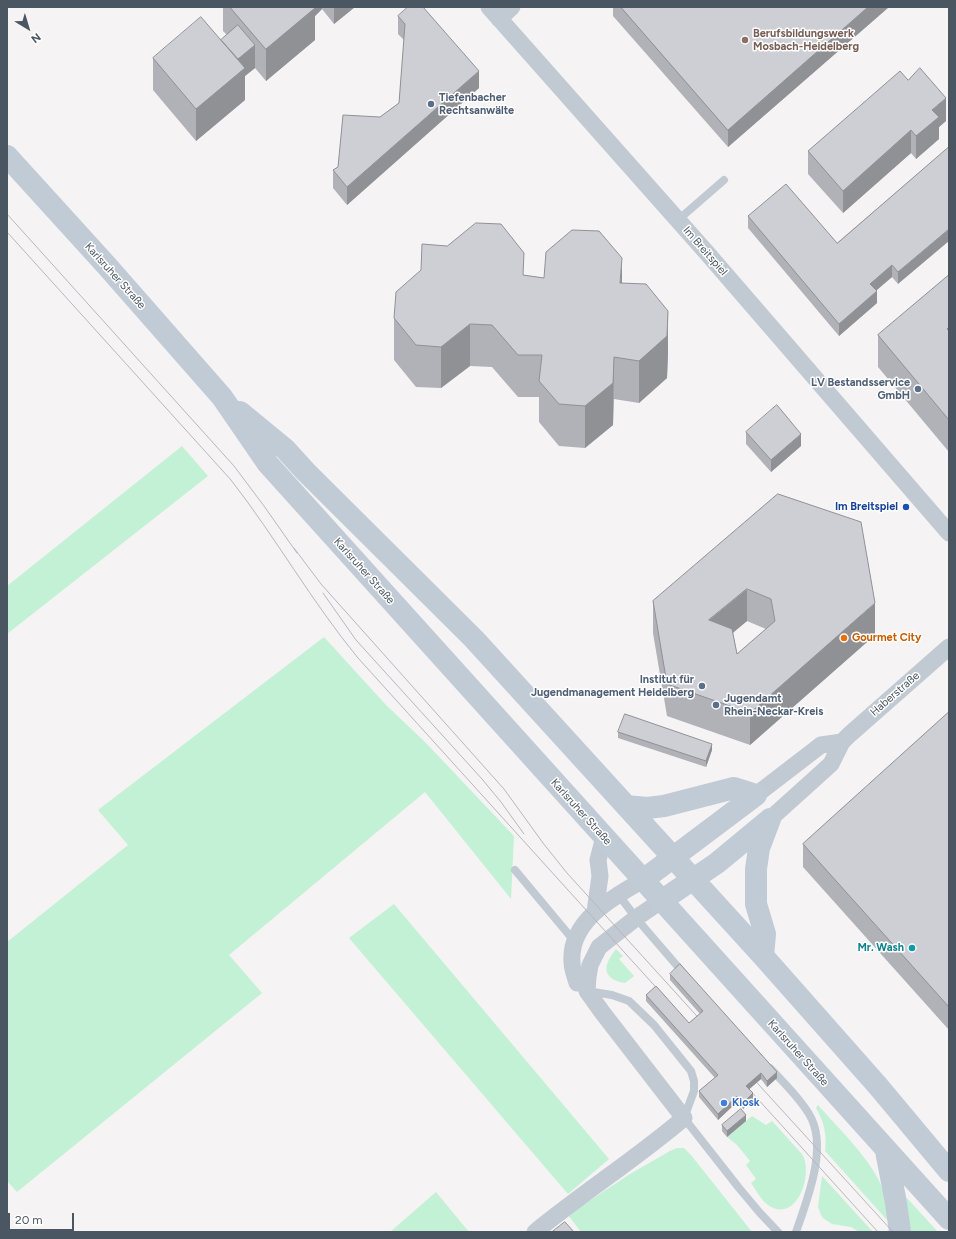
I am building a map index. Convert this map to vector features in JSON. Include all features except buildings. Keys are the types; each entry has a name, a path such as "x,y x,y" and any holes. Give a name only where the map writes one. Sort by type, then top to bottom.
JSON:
{"main road":[{"name":"Karlsruher Straße","path":"7,156 107,266 222,397 268,464 886,1151 949,1219"},
{"name":"Karlsruher Straße","path":"222,397 285,448 474,639 763,956 878,1086 949,1171"},
{"path":"626,806 647,808 664,806 734,788 756,795"},
{"path":"643,880 756,795"},
{"path":"662,901 717,863 770,819"},
{"path":"763,956 765,934 756,904 756,869 760,848 770,819"},
{"path":"886,1151 900,1232"}],"street":[{"path":"494,13 512,7"},
{"name":"Im Breitspiel","path":"494,13 678,220 949,534"},
{"name":"Haberstraße","path":"770,819 831,764 842,742 949,647"},
{"path":"756,795 821,745 842,742"},
{"path":"595,912 600,876 598,860 604,837"},
{"path":"535,1232 566,1207 659,1139 684,1118 582,987 572,962 577,938 586,922 595,912 618,894 643,880"},
{"path":"582,987 588,977 590,964 599,947 636,918 662,901"}],"lane":[{"path":"678,220 724,180"},
{"path":"515,870 577,938"},
{"path":"618,894 636,918 689,980"},
{"path":"582,987 612,994 629,1001 654,1025 691,1071 694,1081 694,1090 684,1118 760,1213 778,1232"},
{"path":"764,1062 807,1110 814,1124 817,1136 817,1153 812,1184 796,1232"}],"green space":[{"path":"182,446 208,476 7,634 7,586"},
{"path":"324,637 386,705 425,742 514,836 511,899 425,792 229,955 262,993 17,1192 7,1181 7,942 128,845 98,810"},
{"path":"394,904 609,1159 568,1194 349,938"},
{"path":"616,949 623,956 619,959 634,976 625,983 617,981 608,975 607,966"},
{"path":"818,1105 863,1156 878,1179 885,1198 888,1221 825,1151 826,1139 823,1123 816,1108"},
{"path":"752,1116 766,1125 772,1121 802,1154 805,1162 806,1173 804,1184 795,1203 787,1208 778,1209 768,1205 763,1200 751,1183 756,1179 746,1165 750,1161 737,1145 727,1137"},
{"path":"677,1148 684,1148 691,1155 752,1232 581,1232 568,1215 630,1174"},
{"path":"822,1176 873,1232 859,1232 851,1227 832,1224 824,1219 818,1207"},
{"path":"436,1192 469,1232 390,1232"},
{"path":"906,1197 938,1232 910,1232"}],"tram line":[{"path":"7,214 234,466 297,553"},
{"path":"7,232 231,480 325,615 358,658 663,995"},
{"path":"294,548 321,584 504,789 567,873 705,1025"},
{"path":"323,593 356,640 482,779 524,834"},
{"path":"749,1074 893,1232"},
{"path":"747,1087 878,1232"}],"place":[{"name":"Berufsbildungswerk Mosbach-Heidelberg","path":"745,40"},
{"name":"Tiefenbacher Rechtsanwälte","path":"431,104"},
{"name":"LV Bestandsservice GmbH","path":"918,389"},
{"name":"Im Breitspiel","path":"906,507"},
{"name":"Gourmet City","path":"844,638"},
{"name":"Institut für Jugendmanagement Heidelberg","path":"702,686"},
{"name":"Jugendamt Rhein-Neckar-Kreis","path":"716,705"},
{"name":"Mr. Wash","path":"912,948"},
{"name":"Kiosk","path":"724,1103"}]}
